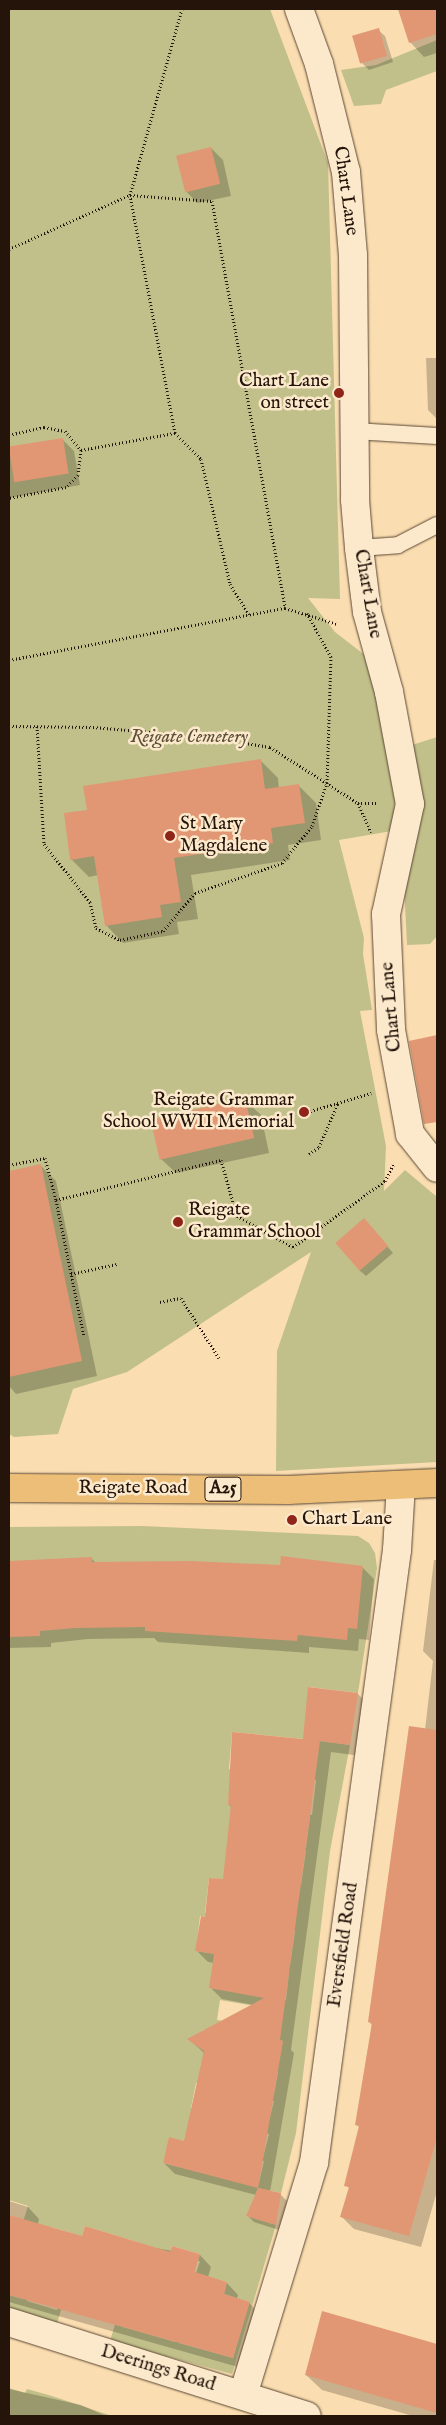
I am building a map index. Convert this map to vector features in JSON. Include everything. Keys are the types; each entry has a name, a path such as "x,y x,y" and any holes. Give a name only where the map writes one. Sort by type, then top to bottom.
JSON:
{"main road":[{"name":"Reigate Road","path":"9,1488 288,1490 437,1483"}],"street":[{"name":"Chart Lane","path":"299,9 320,64 346,172 353,255 354,431 358,548 367,612 389,692 410,804 386,914 391,1030 410,1134 437,1168"},
{"name":"Eversfield Road","path":"243,2395 314,2163 397,1550 401,1485"},
{"name":"Deerings Road","path":"9,2322 307,2416"}],"lane":[{"path":"354,431 437,436"},
{"path":"358,548 398,545 437,525"}],"path":[{"path":"182,9 130,195 175,433 201,459 230,584 249,614"},
{"path":"9,249 130,195 212,201 285,608"},
{"path":"9,435 44,427 65,431 81,450 78,475 66,486 9,498"},
{"path":"81,450 175,433"},
{"path":"9,660 285,608 307,613 332,624 341,623"},
{"path":"37,726 44,844 90,902 96,928 120,940 163,931 195,893 282,863 312,826 327,783 331,658 307,613"},
{"path":"9,726 37,726 210,737 270,747 358,803 372,836"},
{"path":"307,1112 376,1091"},
{"path":"309,1154 319,1147 338,1103"},
{"path":"56,1200 221,1160 237,1216 293,1247 385,1181 410,1134"},
{"path":"9,1165 45,1158 56,1200 84,1336"},
{"path":"72,1274 117,1264"},
{"path":"160,1302 181,1298 219,1358"}],"green space":[{"name":"Reigate Cemetery","path":"9,9 270,9 328,163 340,599 308,598 335,632 366,656 394,750 396,791 392,831 339,840 364,938 363,954 372,1010 360,1011 386,1146 384,1191 405,1170 437,1197 437,1462 276,1471 277,1351 311,1252 127,1372 73,1389 58,1434 14,1437 9,1434"},
{"path":"437,40 437,71 386,90 381,104 354,106 341,70 376,65"},
{"path":"437,737 437,936 430,944 407,945 404,884 412,745"},
{"path":"142,1526 358,1536 369,1543 375,1553 377,1568 358,1693 309,1687 304,1739 232,1732 229,1769 314,1778 319,1741 350,1745 330,1851 296,2133 281,2193 258,2188 247,2216 276,2225 232,2374 110,2341 140,2243 85,2226 57,2324 9,2310 9,2295 23,2299 41,2241 19,2234 28,2206 9,2200 9,1527","holes":["232,1771 316,1780 312,1815 228,1805","254,1810 310,1817 306,1848 250,1842","228,1841 306,1850 301,1885 224,1876","209,1878 299,1887 295,1923 205,1913","200,1916 295,1931 290,1966 196,1951","214,1962 289,1973 286,2000 210,1988","220,2000 284,2011 246,2024 217,2020","203,2030 245,2040 246,2033 283,2041 278,2066 200,2048 195,2041","237,2063 278,2073 274,2094","196,2083 274,2101 268,2126 191,2108","207,2118 269,2134 263,2158 201,2142","170,2138 264,2161 258,2187 163,2163","51,2227 71,2233 63,2261 70,2263 57,2310 27,2301","146,2246 170,2252 172,2246 200,2254 175,2342 123,2327","199,2274 227,2282 224,2294 249,2302 233,2358 179,2343"]},
{"path":"9,2388 25,2393 27,2389 112,2416 9,2416"}],"building":[{"path":"398,9 437,9 437,34 409,43"},
{"path":"379,28 387,56 360,64 352,36"},
{"path":"211,147 220,184 185,193 176,156"},
{"path":"63,438 69,474 14,482 9,447"},
{"name":"St Mary Magdalene","path":"261,759 265,789 299,784 305,823 271,828 273,843 174,858 181,902 160,905 162,917 105,926 94,856 70,860 64,813 87,810 83,786"},
{"path":"437,1035 437,1122 424,1124 409,1041"},
{"path":"245,1098 254,1138 160,1160 150,1120"},
{"path":"41,1164 82,1361 9,1377 9,1171"},
{"path":"364,1218 388,1246 360,1271 335,1243"},
{"path":"281,1556 363,1566 357,1629 348,1628 347,1640 298,1635 297,1641 145,1631 145,1627 75,1628 40,1631 40,1636 9,1637 9,1561 92,1557 92,1562 190,1561 280,1565"},
{"path":"308,1687 358,1693 350,1745 320,1741 280,2040 283,2041 258,2188 163,2163 169,2137 184,2141 204,2051 187,2039 264,1998 209,1988 214,1954 195,1951 201,1916 205,1917 209,1878 223,1879 231,1805 228,1805 232,1732 303,1739"},
{"path":"409,1726 437,1730 437,2137 409,2236 340,2217 349,2187 344,2186 359,2126 355,2125 372,2023 368,2022"},
{"path":"258,2188 281,2193 276,2225 246,2216"},
{"path":"9,2215 82,2236 85,2226 170,2252 172,2246 200,2254 195,2272 227,2282 224,2294 250,2302 233,2358 9,2295"},
{"path":"322,2311 437,2344 437,2413 305,2375"}],"place":[{"name":"Chart Lane on street","path":"339,393"},
{"name":"St Mary Magdalene","path":"170,836"},
{"name":"Reigate Grammar School WWII Memorial","path":"304,1112"},
{"name":"Reigate Grammar School","path":"178,1222"},
{"name":"Chart Lane","path":"292,1520"}]}
